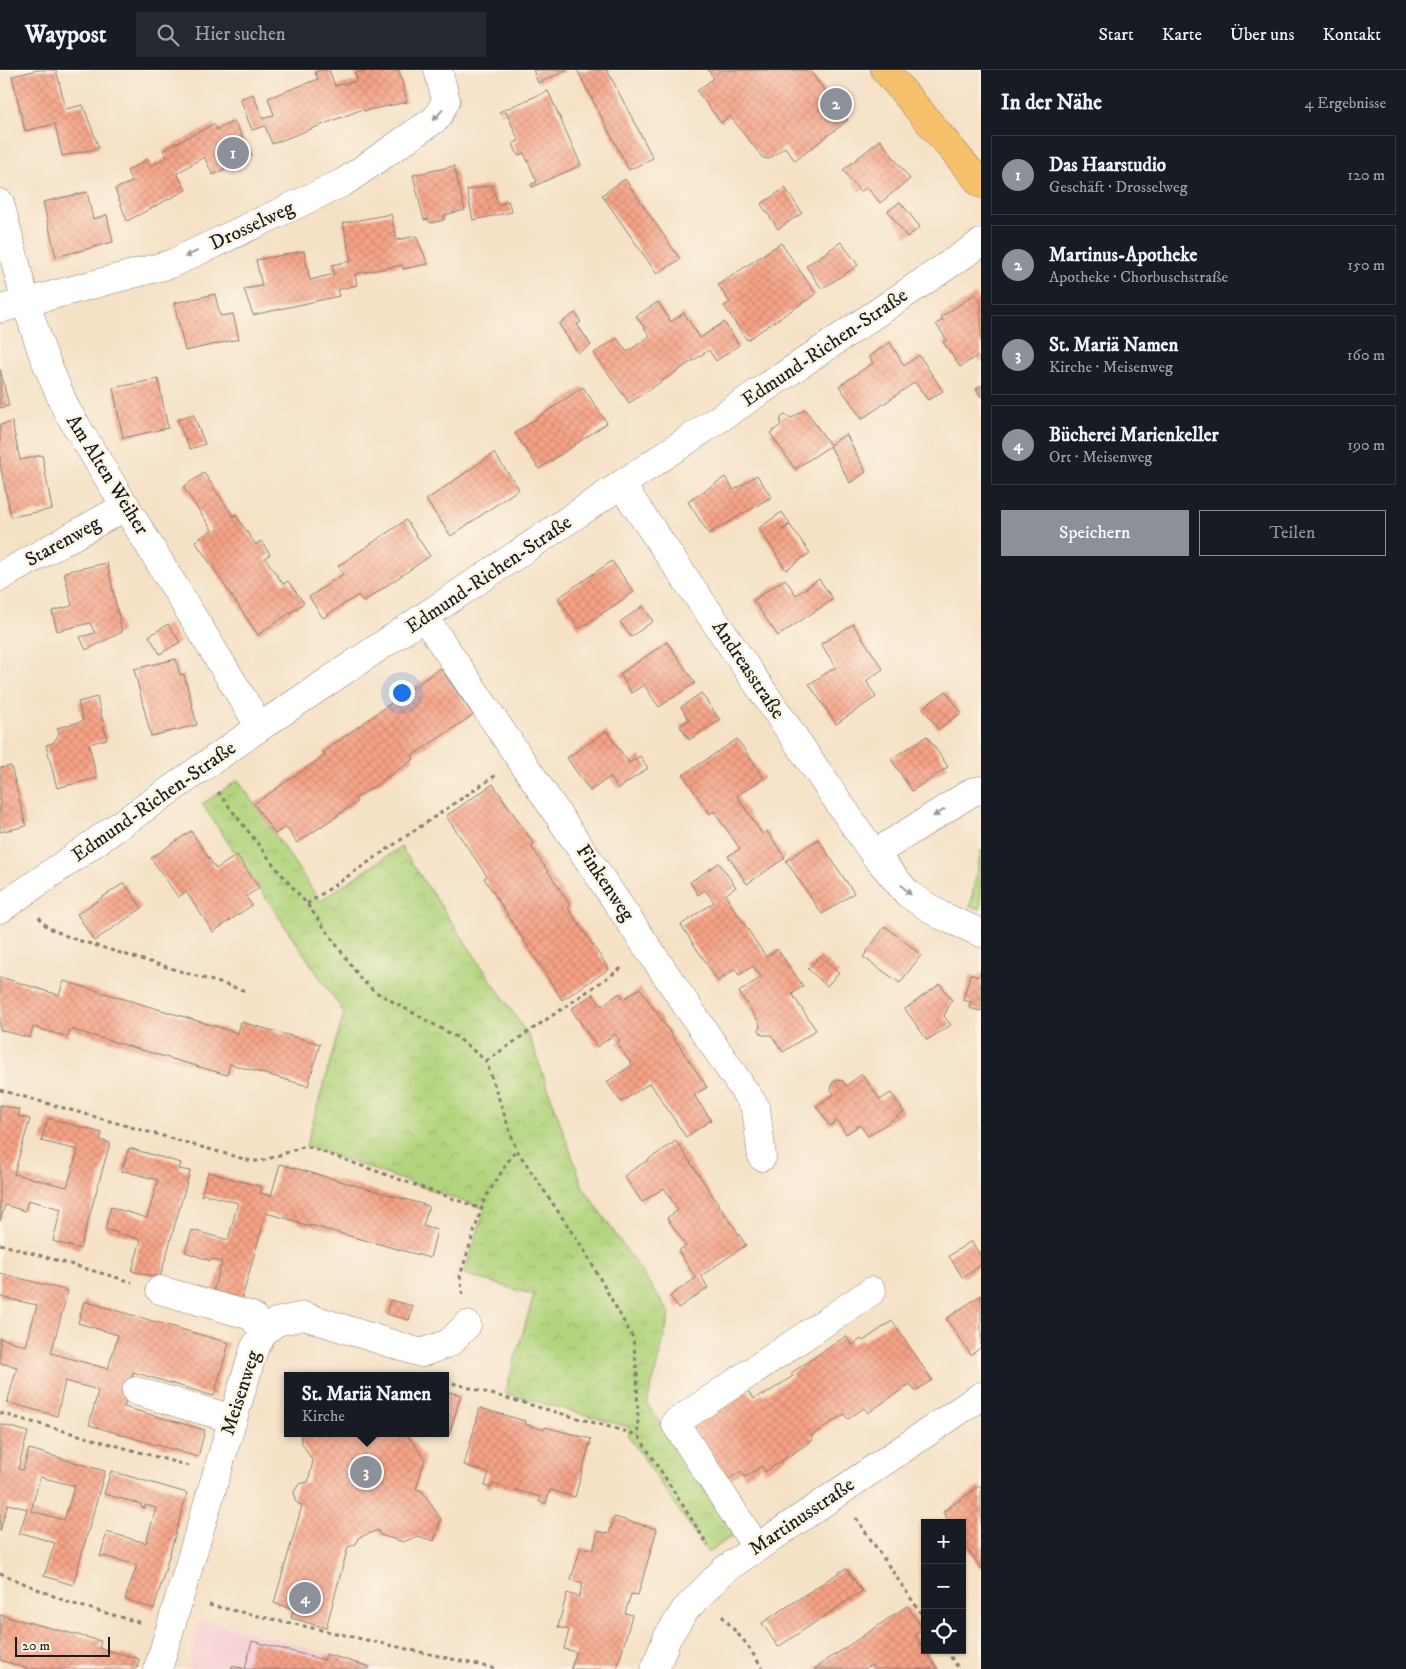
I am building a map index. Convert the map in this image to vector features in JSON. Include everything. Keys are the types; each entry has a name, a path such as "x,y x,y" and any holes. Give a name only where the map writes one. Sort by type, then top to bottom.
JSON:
{"main road":[{"path":"885,70 981,184"}],"street":[{"name":"Drosselweg","path":"0,309 171,264 344,182 437,118 446,100 438,70"},
{"name":"Am Alten Weiher","path":"0,203 26,303 42,352 66,409 260,727"},
{"name":"Edmund-Richen-Straße","path":"9,903 260,727 622,486 981,243"},
{"name":"Andreasstraße","path":"622,486 874,854 908,894 940,915 981,933"},
{"name":"Starenweg","path":"0,577 126,506"},
{"name":"Finkenweg","path":"425,618 756,1108 762,1157"},
{"path":"874,854 972,792 981,790"},
{"path":"160,1290 252,1316 264,1332"},
{"path":"757,1548 675,1423 872,1291"},
{"name":"Meisenweg","path":"158,1669 254,1349 264,1332 276,1322 304,1316 421,1353 449,1343 467,1325"},
{"path":"136,1391 233,1419"},
{"name":"Martinusstraße","path":"655,1669 667,1638 685,1610 724,1570 981,1396"}],"path":[{"path":"307,904 520,758"},
{"path":"201,770 277,870 307,904 361,979 374,991 458,1038 486,1061 516,1149 584,1250 633,1338 637,1371 638,1435 724,1570"},
{"path":"9,903 47,927 71,938 246,991"},
{"path":"486,1061 649,949"},
{"path":"0,1090 251,1162 262,1161 306,1146 482,1209"},
{"path":"467,1325 460,1276 485,1198 516,1149"},
{"path":"0,1244 160,1290"},
{"path":"449,1382 638,1435"},
{"path":"0,1413 216,1474"},
{"path":"838,1492 921,1612"},
{"path":"0,1573 70,1604 169,1630"},
{"path":"702,1592 745,1642 763,1669"},
{"path":"219,1608 497,1669"},
{"path":"949,1654 959,1669"}],"shaded area":[{"path":"200,1619 385,1669 188,1669"}],"green space":[{"path":"238,780 320,901 401,847 530,1038 583,1187 670,1314 647,1404 735,1534 708,1553 629,1437 629,1427 505,1393 534,1295 464,1274 485,1209 306,1146 344,1013 202,804"},
{"path":"981,850 981,909 970,907"}],"building":[{"path":"38,70 56,70 66,109 83,105 99,148 62,156 55,124 25,131 12,76"},
{"path":"329,70 335,86 357,81 355,73 371,70 399,70 407,102 364,111 363,109 272,144 265,126 252,130 240,99 253,94 263,119 274,115 268,98 318,79 315,72"},
{"path":"533,70 568,70 538,83"},
{"path":"577,70 607,70 653,158 629,170"},
{"path":"708,70 809,70 848,120 795,161 785,147 769,159 763,158 730,116 721,123 697,91 714,78"},
{"path":"548,91 581,165 532,187 531,184 537,182 524,153 518,156 513,143 519,141 506,112 500,114 499,112"},
{"path":"234,121 252,155 213,175 204,157 177,173 186,190 127,221 115,189 132,182 127,171 148,159 151,166 167,157 163,150 214,124 217,130"},
{"path":"880,140 910,179 880,203 867,187 860,192 843,170"},
{"path":"454,166 465,210 444,215 444,220 430,223 428,219 424,220 413,175"},
{"path":"625,179 680,259 657,274 602,195"},
{"path":"491,185 499,205 508,201 512,212 473,220 467,190"},
{"path":"785,188 802,213 778,229 761,204"},
{"path":"87,192 93,219 107,215 113,242 56,257 43,202"},
{"path":"900,202 920,227 907,237 888,211"},
{"path":"391,214 397,240 416,236 428,264 403,269 402,265 355,274 357,285 337,290 339,296 253,315 244,289 262,286 256,260 304,251 310,280 334,274 332,265 351,261 343,223"},
{"path":"841,242 858,265 822,289 806,266"},
{"path":"781,243 816,294 747,340 724,306 730,302 718,285"},
{"path":"215,294 220,316 233,314 239,339 185,351 174,303"},
{"path":"975,294 981,303 981,312 979,313 981,316 981,363 977,356 960,367 943,342 947,340 936,324 943,320 941,317"},
{"path":"658,302 671,322 684,313 700,338 724,322 739,345 716,361 709,350 629,403 594,353 617,338 627,352 650,336 636,316"},
{"path":"575,313 581,322 577,324 591,345 578,353 559,324"},
{"path":"890,342 904,366 919,355 943,391 928,400 915,382 862,419 839,386 873,363 869,357"},
{"path":"0,369 9,406 0,408"},
{"path":"158,379 168,428 123,438 113,388"},
{"path":"981,385 981,397 976,389"},
{"path":"583,387 607,423 539,469 515,433"},
{"path":"805,409 830,445 846,434 866,472 850,483 830,446 795,469 770,433 780,426 781,418 784,415 792,418"},
{"path":"193,414 205,444 190,449 177,420"},
{"path":"12,422 20,460 42,455 52,509 11,517 0,464 0,425"},
{"path":"494,453 519,489 451,536 426,500"},
{"path":"204,473 233,516 235,514 256,545 261,541 270,554 265,558 283,584 288,581 304,603 258,635 195,541 212,530 183,487"},
{"path":"757,475 771,497 709,534 688,502 725,477 734,490"},
{"path":"782,512 790,524 780,531 790,525 810,553 786,570 759,528"},
{"path":"406,520 430,556 363,602 358,595 323,618 309,597 343,574 338,566"},
{"path":"612,561 634,592 579,629 558,598"},
{"path":"107,563 122,632 86,650 80,637 95,633 90,623 57,631 52,611 72,606 64,572"},
{"path":"785,579 796,595 819,579 833,599 778,636 753,600"},
{"path":"643,606 653,621 631,637 620,622"},
{"path":"168,624 180,642 160,654 149,636"},
{"path":"853,624 883,669 866,681 876,697 836,724 809,684 836,667 821,644"},
{"path":"667,642 695,683 659,707 644,685 631,693 620,674"},
{"path":"176,659 180,675 184,674 197,725 151,736 134,669"},
{"path":"440,668 473,715 412,756 414,759 355,799 357,802 297,843 286,827 275,834 254,804 325,755 323,752"},
{"path":"946,691 961,713 938,729 923,708"},
{"path":"701,693 720,720 689,740 680,726 689,720 681,707"},
{"path":"97,697 107,739 89,744 97,778 57,788 46,745 53,743 59,734 57,728 83,721 78,702"},
{"path":"606,731 629,763 640,756 648,768 618,789 610,777 590,791 567,758"},
{"path":"927,736 948,767 912,791 891,759"},
{"path":"737,739 764,778 737,796 762,834 767,831 785,858 747,884 728,856 740,849 714,811 710,814 683,775"},
{"path":"11,766 26,826 0,832 0,768"},
{"path":"493,784 534,844 531,846 571,906 568,908 609,969 562,1000 484,878 487,876 446,816"},
{"path":"191,831 216,869 237,855 259,888 246,897 252,905 213,932 186,892 178,897 151,858"},
{"path":"818,839 854,893 822,914 786,861"},
{"path":"719,863 736,887 725,895 766,957 777,949 803,986 792,994 816,1030 783,1052 771,1035 762,1035 759,1030 760,1024 739,992 761,977 753,966 739,975 735,969 718,981 681,925 714,902 705,890 698,895 690,882"},
{"path":"124,883 142,908 94,941 77,914"},
{"path":"885,926 921,955 900,983 863,957"},
{"path":"820,956 839,973 827,986 808,969"},
{"path":"981,970 981,1011 969,1008 971,1002 963,1000 970,974 978,977"},
{"path":"0,977 59,995 64,981 238,1033 241,1022 320,1044 308,1086 230,1064 227,1075 70,1029 68,1037 33,1027 30,1038 0,1030"},
{"path":"940,984 952,1000 944,1016 951,1025 927,1040 905,1009"},
{"path":"640,988 707,1087 694,1095 711,1120 686,1137 650,1083 621,1102 607,1082 632,1065 617,1043 620,1041 615,1034 597,1047 571,1009 593,994 601,1006 620,993 624,999"},
{"path":"862,1074 880,1100 891,1093 904,1112 868,1136 860,1125 846,1134 837,1121 830,1126 816,1106 834,1094 831,1089 832,1083 837,1080 843,1081 846,1086"},
{"path":"0,1105 20,1110 18,1116 30,1119 14,1174 67,1187 78,1150 41,1141 48,1118 102,1133 100,1140 110,1143 80,1249 53,1241 61,1209 28,1200 25,1211 5,1205 0,1221"},
{"path":"676,1141 746,1245 701,1276 708,1288 678,1308 670,1296 696,1278 678,1251 686,1246 667,1218 678,1210 664,1188 642,1202 624,1176"},
{"path":"129,1148 181,1163 179,1169 190,1171 160,1278 132,1271 141,1240 105,1229 111,1207 147,1218 158,1180 124,1171 121,1172"},
{"path":"280,1164 429,1206 423,1226 437,1230 430,1258 310,1225 310,1227 299,1224 299,1222 266,1213 241,1302 212,1294 222,1262 212,1259 211,1261 185,1252 192,1230 228,1240 238,1203 204,1194 201,1196 208,1172 262,1187 260,1193 271,1196"},
{"path":"971,1241 981,1256 981,1265 963,1278 949,1256"},
{"path":"0,1273 68,1291 51,1353 108,1369 118,1335 78,1323 84,1301 229,1343 214,1396 133,1372 124,1407 205,1430 198,1457 89,1425 98,1391 91,1388 65,1381 57,1416 6,1402 17,1367 0,1363 0,1338 26,1346 37,1305 0,1297"},
{"path":"981,1295 981,1347 971,1355 946,1319"},
{"path":"390,1300 413,1306 409,1320 386,1314"},
{"path":"892,1321 932,1380 915,1391 910,1384 868,1413 864,1408 848,1419 844,1414 811,1436 813,1440 765,1472 762,1466 745,1477 741,1471 728,1480 692,1427 747,1390 754,1399 763,1393 764,1395 793,1376 791,1373 846,1336 852,1345 861,1339 863,1341"},
{"path":"449,1392 461,1395 449,1435"},
{"path":"480,1408 525,1421 525,1424 544,1430 545,1427 591,1439 575,1497 550,1490 546,1503 539,1502 541,1497 493,1484 491,1488 485,1486 489,1473 464,1465"},
{"path":"0,1424 28,1432 18,1469 23,1470 29,1449 105,1471 73,1585 44,1576 55,1543 22,1533 19,1535 27,1509 8,1504 0,1531","holes":["40,1477 75,1486 64,1520 31,1511"]},
{"path":"301,1437 409,1437 425,1459 416,1489 422,1491 441,1519 434,1541 418,1536 403,1542 380,1535 378,1530 358,1538 356,1544 348,1547 326,1628 291,1618 293,1609 274,1603 302,1506 295,1501 294,1492 299,1484 308,1482 313,1462 302,1443"},
{"path":"111,1471 187,1493 154,1609 125,1599 137,1565 103,1556 100,1557 107,1532 146,1543 156,1508 145,1505 145,1508 141,1507 141,1504 104,1494"},
{"path":"981,1485 981,1569 966,1547 966,1519 947,1519 943,1512"},
{"path":"614,1517 657,1529 638,1595 631,1594 625,1613 632,1615 617,1669 571,1669 576,1652 564,1649 569,1630 558,1627 567,1593 579,1597 583,1583 571,1580 571,1578 581,1547 593,1550 598,1531 609,1534"},
{"path":"846,1568 862,1591 778,1647 762,1623"},
{"path":"907,1606 921,1626 921,1630 915,1635 921,1644 921,1654 928,1654 938,1669 874,1669 871,1665 864,1669 814,1669"},
{"path":"0,1615 101,1641 99,1648 139,1659 137,1669 28,1669 0,1660"},
{"path":"252,1641 324,1660 326,1654 370,1667 369,1669 245,1669"},
{"path":"232,1666 243,1668 243,1669 231,1669"}],"place":[{"name":"Martinus-Apotheke","path":"836,104"},
{"name":"Das Haarstudio","path":"233,153"},
{"name":"St. Mariä Namen","path":"366,1472"},
{"name":"Bücherei Marienkeller","path":"305,1598"}]}
